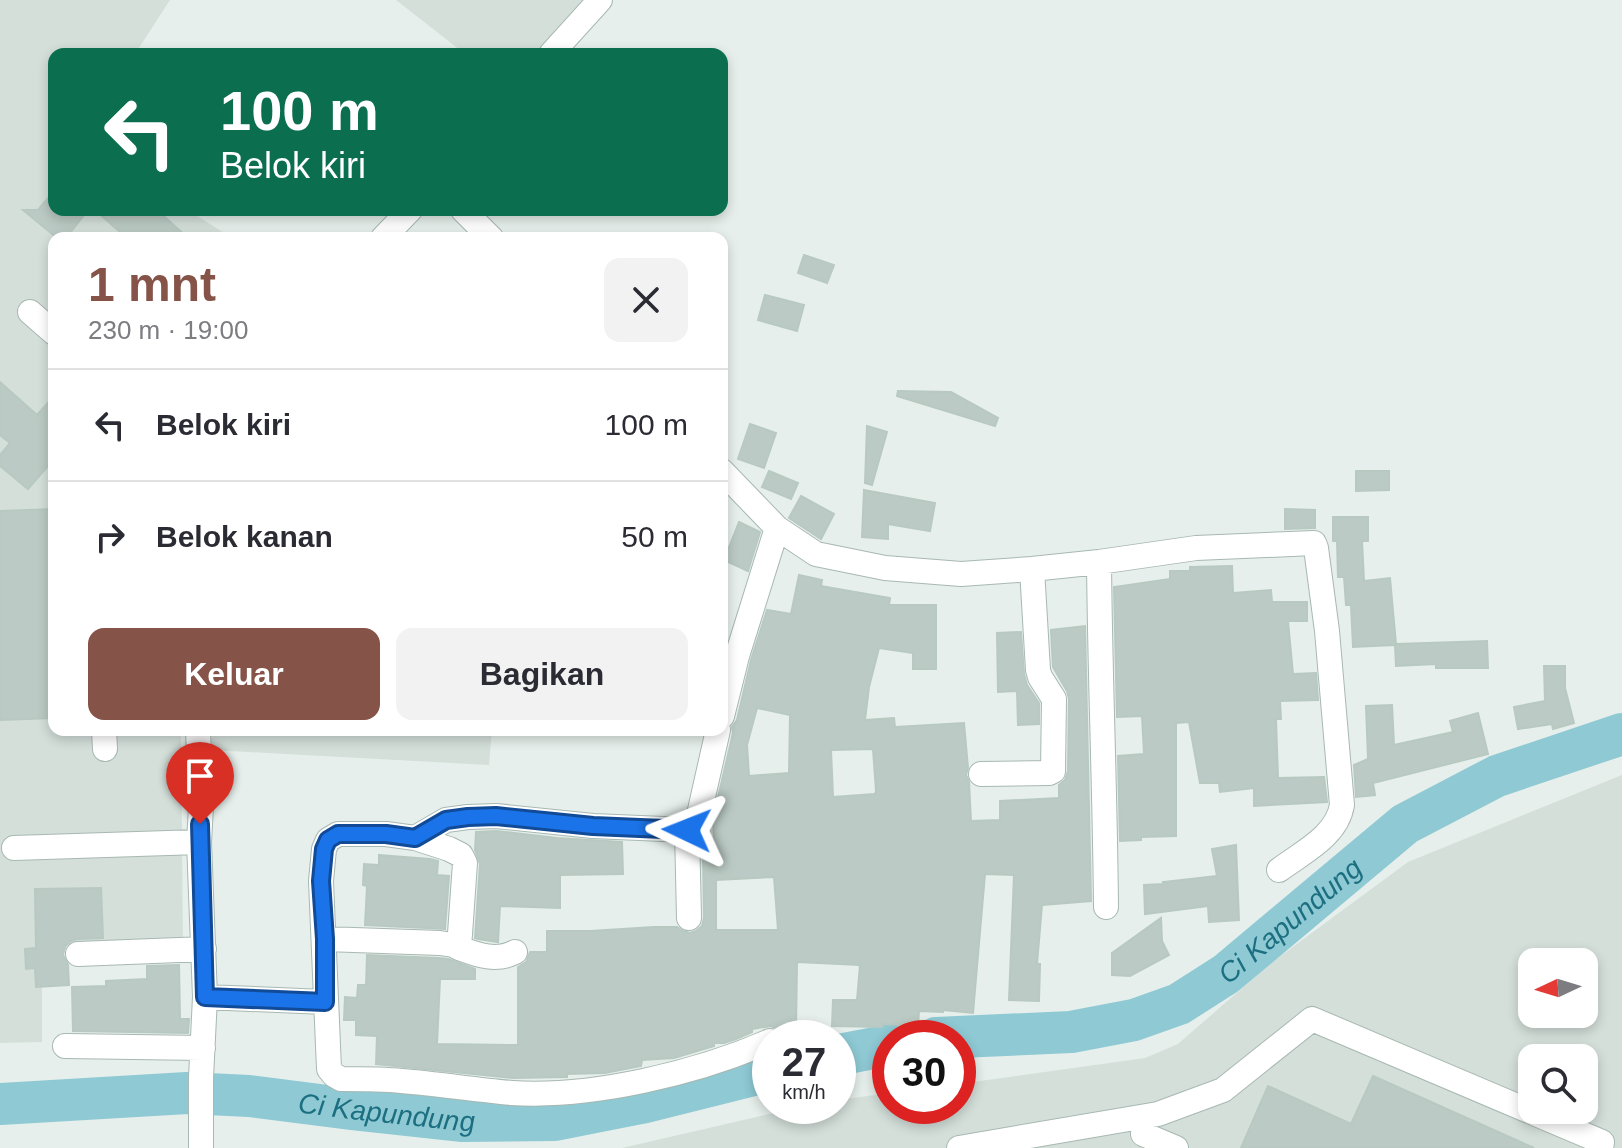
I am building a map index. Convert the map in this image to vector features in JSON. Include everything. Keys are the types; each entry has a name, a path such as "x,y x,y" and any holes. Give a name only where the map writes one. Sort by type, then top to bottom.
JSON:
{"street":[{"path":"556,48 600,0"},
{"path":"389,232 404,216"},
{"path":"469,216 485,232"},
{"path":"30,312 48,328"},
{"path":"728,477 777,528 816,554 885,568 961,574 1099,562 1196,548 1314,543 1327,631 1341,815 1329,833 1279,870"},
{"path":"728,692 777,528"},
{"path":"1099,562 1106,907"},
{"path":"981,774 1053,771 1054,699 1038,670 1032,569"},
{"path":"198,736 205,997 201,1146"},
{"path":"689,918 687,830 698,819 717,736"},
{"path":"415,838 446,820 496,816 593,826 687,830"},
{"path":"459,948 465,863 461,855 415,838 386,834 338,834 328,840 324,849 321,881 329,1069 334,1075 341,1079 400,1081 514,1093 556,1092 623,1085 669,1075 752,1049"},
{"path":"14,848 199,842"},
{"path":"325,939 440,943 494,958 515,952"},
{"path":"78,954 204,949"},
{"path":"205,997 325,1002"},
{"path":"1142,1133 1158,1114 1223,1090 1312,1019 1602,1145"},
{"path":"65,1046 203,1048"},
{"path":"959,1148 1142,1133 1176,1148"}],"shaded area":[{"path":"0,0 170,0 139,48 48,48 48,216 197,216 223,232 48,232 48,736 181,736 183,950 42,949 42,1042 0,1043"},
{"path":"396,0 586,0 540,48 457,48"},
{"path":"212,736 491,736 489,765 211,750"},
{"path":"1622,775 1622,1148 622,1148 752,1118 752,1124 856,1124 856,1098 872,1095 872,1124 976,1124 976,1081 1145,1058 1178,1044 1271,963 1408,862"}],"building":[{"path":"48,198 48,216 83,216 71,232 50,232 23,210 38,210"},
{"path":"102,216 164,216 181,232 120,232"},
{"path":"804,255 834,265 827,283 798,273"},
{"path":"765,295 804,305 797,331 758,320"},
{"path":"0,382 37,415 48,403 48,466 28,489 0,466 0,455 10,443 0,435"},
{"path":"898,391 951,392 998,418 995,426 897,396"},
{"path":"750,424 776,433 764,468 738,459"},
{"path":"867,426 887,432 872,485 865,483"},
{"path":"769,471 798,483 791,499 762,487"},
{"path":"1356,471 1389,471 1389,490 1356,491"},
{"path":"864,490 935,503 930,531 888,524 888,539 862,537"},
{"path":"801,496 834,514 821,539 789,518"},
{"path":"48,509 48,718 0,720 0,511"},
{"path":"1285,509 1315,510 1315,528 1285,529"},
{"path":"1333,517 1368,517 1368,541 1362,541 1364,581 1390,578 1396,644 1487,641 1488,668 1436,668 1436,664 1396,666 1395,645 1353,647 1351,605 1346,605 1344,577 1338,577"},
{"path":"739,522 760,532 748,571 728,562 728,550"},
{"path":"1232,566 1233,593 1271,590 1272,602 1307,602 1307,621 1288,621 1293,674 1316,673 1318,700 1280,701 1281,719 1276,719 1278,778 1324,777 1327,802 1254,806 1254,788 1220,792 1219,783 1200,783 1189,722 1176,723 1176,836 1120,841 1118,756 1144,754 1142,716 1117,717 1114,587 1170,579 1170,571 1190,571 1190,567"},
{"path":"799,575 822,580 821,586 890,598 889,605 936,605 936,669 913,669 913,653 879,648 865,720 894,718 895,727 964,723 971,821 1000,820 1000,801 1059,798 1059,785 1068,771 1069,699 1053,667 1051,630 1085,626 1091,901 1042,905 1037,964 1040,964 1039,1001 1009,1000 1014,875 985,874 973,1013 919,1011 918,1020 872,1020 872,1027 856,1026 856,1020 832,1020 833,1000 857,1000 860,965 797,962 796,1020 752,1020 752,1032 736,1039 714,1043 714,1046 674,1058 642,1060 641,1066 605,1073 567,1074 567,1077 513,1078 376,1064 377,1036 356,1035 356,1020 344,1020 345,997 357,998 358,985 366,985 367,955 448,959 475,969 475,979 440,979 437,1044 518,1045 518,967 526,962 530,952 547,952 547,931 677,927 690,933 702,926 703,857 715,857 713,819 732,727 737,720 767,610 791,614","holes":["757,708 790,715 789,773 749,776 747,745","873,749 875,794 833,797 831,750","774,877 778,930 716,930 716,880"]},
{"path":"1021,632 1024,674 1039,703 1039,724 1018,725 1017,691 998,692 997,633"},
{"path":"1544,666 1565,666 1565,688 1574,723 1553,729 1552,724 1518,729 1514,707 1545,701"},
{"path":"1392,705 1394,745 1453,732 1450,721 1478,713 1488,754 1373,783 1375,795 1356,797 1354,765 1368,759 1366,706"},
{"path":"476,832 622,842 623,874 560,875 560,908 500,906 498,942 475,938 480,864 475,850"},
{"path":"1236,845 1239,920 1209,922 1208,906 1145,914 1144,885 1217,876 1212,849"},
{"path":"379,855 438,861 437,875 449,876 445,929 365,925 367,886 363,885 364,864 379,865"},
{"path":"101,888 103,938 77,939 65,946 63,955 68,965 69,985 36,987 35,968 26,969 25,949 36,948 35,889"},
{"path":"1161,918 1162,941 1169,955 1130,976 1112,975 1112,953"},
{"path":"179,965 180,1019 189,1019 188,1033 73,1031 72,987 106,986 106,981 147,979 147,966"},
{"path":"1373,1076 1534,1148 1241,1148 1268,1086 1351,1124"}],"waterway":[{"name":"Ci Kapundung","path":"976,1036 1071,1032 1134,1020 1179,1004 1226,974 1405,824 1497,776 1622,734"},
{"name":"Ci Kapundung","path":"856,1052 872,1048"},
{"name":"Ci Kapundung","path":"0,1104 187,1093 249,1096 463,1121 555,1120 752,1075"}],"route":[{"path":"200,824 205,997 325,1002 321,881 324,849 328,840 338,834 386,834 415,838 446,820 496,816 593,826 687,830"}]}
